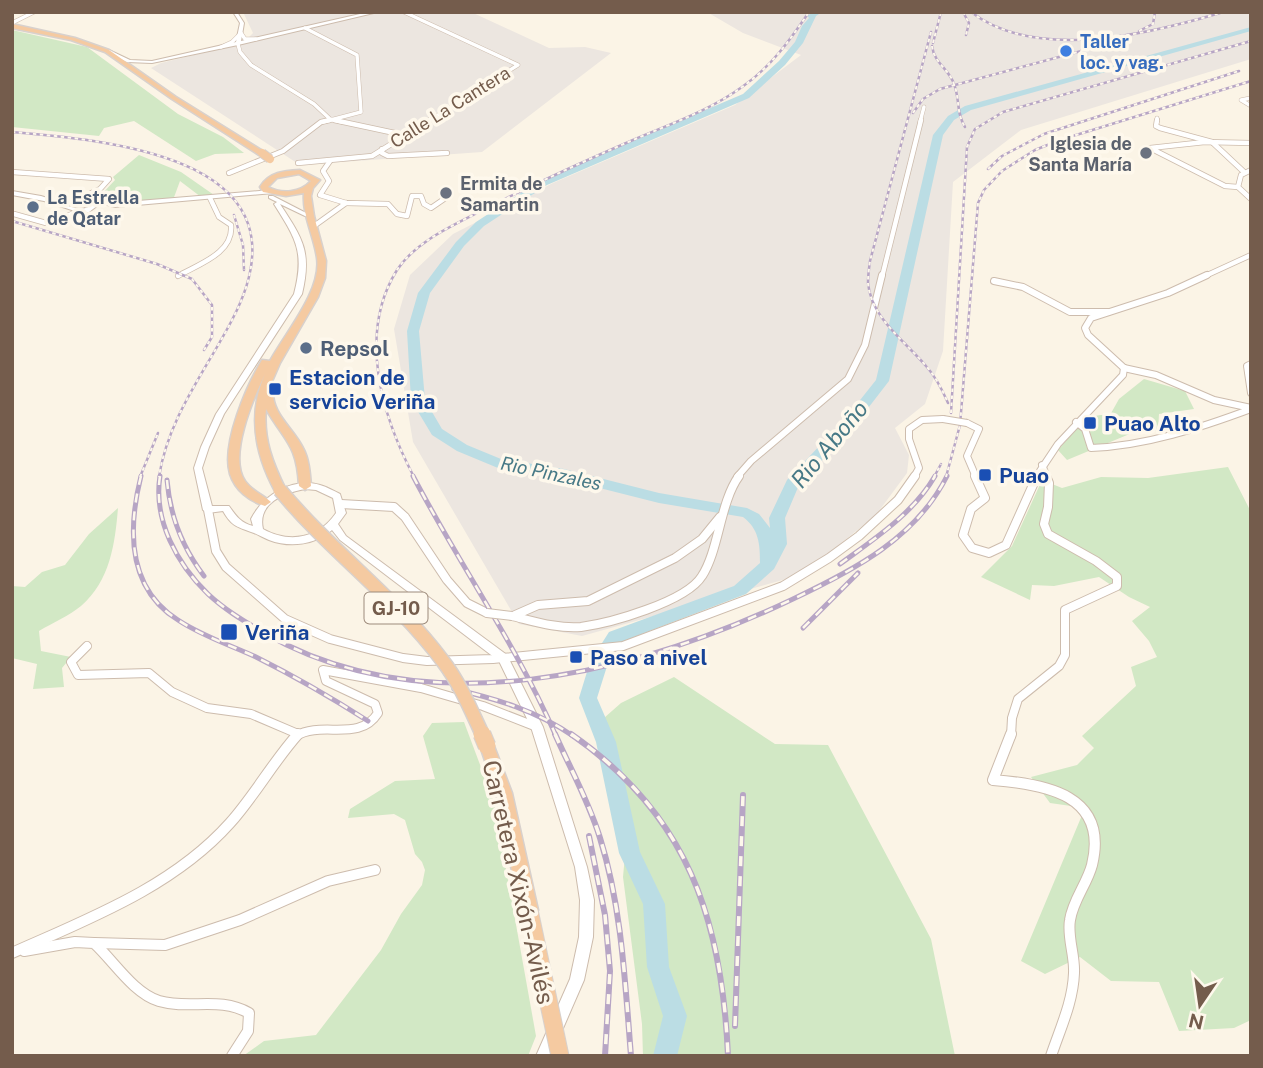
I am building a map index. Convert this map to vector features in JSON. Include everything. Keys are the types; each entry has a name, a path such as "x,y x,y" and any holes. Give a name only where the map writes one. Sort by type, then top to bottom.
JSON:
{"highway":[{"path":"13,24 73,39 107,51 262,153 299,168"},
{"path":"272,158 273,177"},
{"path":"264,184 273,177 299,168"},
{"name":"GJ-10","path":"285,341 317,291 322,273 322,256 306,200 309,188 316,180 299,168"},
{"name":"GJ-10","path":"264,184 266,190 300,206 314,226"},
{"path":"274,193 293,193 309,188"},
{"path":"294,328 293,337 269,383 267,397 268,407 296,444 304,467 305,486"},
{"path":"265,502 256,499 240,482 234,470 234,455 251,389 272,353 285,341"},
{"name":"Carretera Xixón-Avilés","path":"285,341 264,385 259,408 259,437 270,471 280,489 315,533 404,615 438,653 462,690 504,793 560,1056"}],"street":[{"path":"13,24 33,12"},
{"path":"235,12 242,23 238,46 251,65 314,104 330,119 405,135"},
{"path":"131,68 238,46 376,12"},
{"name":"Calle La Cantera","path":"382,149 518,65 404,12"},
{"path":"229,173 272,158 312,128 330,119 361,112 357,55 305,28"},
{"path":"241,33 245,39 263,38"},
{"path":"214,49 232,42 241,33"},
{"path":"107,51 129,61 150,64"},
{"path":"149,80 144,72 150,64"},
{"path":"1251,98 1241,100 1251,106"},
{"path":"341,508 373,504 394,507 405,517 447,580 467,603 487,613 579,627 610,620 679,597 702,577 736,479 751,461 848,379 865,345 924,107"},
{"path":"1157,118 1156,127 1212,142 1244,172"},
{"path":"1251,143 1212,142 1150,148 1225,186 1238,187 1251,199"},
{"path":"299,168 330,161 365,158 382,149 382,153 388,156 447,153"},
{"path":"330,161 326,163 323,171 329,181 320,195 346,203 388,204 397,214 407,216 412,196 421,196 424,204 431,208 447,197"},
{"path":"1244,172 1251,170"},
{"path":"12,172 109,179 100,189 80,198 46,223 14,214"},
{"path":"1238,187 1244,172"},
{"path":"243,195 264,184"},
{"path":"94,207 100,189"},
{"path":"12,193 51,201 98,199 114,205"},
{"path":"51,201 64,211 81,211 114,205 274,193"},
{"path":"243,195 280,200 307,215"},
{"path":"178,276 222,252 232,236 231,225 219,217 210,198"},
{"path":"314,226 346,203"},
{"path":"277,204 302,246 304,275 298,294 220,414 198,468 216,551 226,567 260,599 299,627 330,639 403,658 464,661 623,646 783,586 808,573 865,530 900,498 919,468 909,439 909,429 922,420 943,419 967,423 979,429 967,456 985,498 971,509 964,525 964,535 972,548 989,553 1006,545 1042,465 1076,422 1118,381 1124,368"},
{"path":"1251,255 1168,293 1108,312 1087,323 1087,335 1094,344 1124,368 1156,375 1213,400 1251,408"},
{"path":"994,281 1005,281 1035,291 1067,311 1101,309 1108,312"},
{"path":"1251,364 1247,366 1251,393"},
{"path":"1076,422 1085,429 1091,448 1103,449 1169,433 1251,408"},
{"path":"1042,465 1049,483 1044,524 1048,534 1096,561 1117,577 1117,586 1065,610 1065,655 1059,666 1018,699 1012,718 1011,736 993,780 1054,789 1083,807 1095,827 1092,863 1068,923 1074,961 1072,994 1051,1056"},
{"path":"239,524 256,519 265,502 276,494 305,486 330,491 341,508"},
{"path":"208,510 226,508 239,524 280,541 331,536 343,538"},
{"path":"314,538 333,524 341,508"},
{"path":"512,616 538,605 588,601 674,558 702,539 723,513"},
{"path":"256,519 260,531"},
{"path":"333,524 343,538 503,657 537,727 581,867 587,900 586,937 577,980 543,1056"},
{"path":"87,646 71,662 78,676 149,673 172,692 206,708 251,715 299,734 322,728 361,729 369,726 376,717 378,709 375,705 326,681 321,674 323,670 421,688 484,706 537,727"},
{"path":"12,953 153,884 193,858 229,824 299,734"},
{"path":"12,953 75,943 165,945 240,920 328,881 374,870"},
{"path":"94,943 128,975 139,990 156,1000 178,1003 225,1002 237,1004 249,1013 248,1031 232,1056"}],"shaded area":[{"path":"243,12 471,12 549,48 585,47 611,53 482,152 300,165 151,68 161,63 243,43 253,33"},
{"path":"707,12 1251,12 1251,59 1021,130 953,182 943,351 925,404 895,428 909,455 907,473 876,515 824,557 790,578 582,636 519,624 413,442 394,329 410,275 453,234 553,183 735,105 801,55 743,33"}],"green space":[{"path":"12,30 87,47 178,114 223,137 244,153 215,154 196,161 134,121 104,128 99,136 12,127"},
{"path":"139,155 181,172 214,195 201,197 180,181 173,200 119,203 105,200 101,195 115,180 113,177"},
{"path":"1144,379 1185,391 1194,409 1159,414 1158,430 1132,433 1067,460 1058,450 1075,431 1086,420 1110,415 1119,399"},
{"path":"1228,467 1251,512 1251,1020 1234,1028 1179,1031 1159,982 1111,981 1080,957 1045,974 1021,961 1085,808 1050,803 1031,777 1077,765 1094,748 1082,736 1136,686 1131,667 1157,657 1149,641 1132,621 1150,607 1099,577 1054,586 1032,585 1030,600 981,577 1012,546 1042,480 1062,488 1101,477 1148,478"},
{"path":"118,508 113,548 99,585 81,606 39,631 41,651 71,657 62,668 64,687 33,689 37,664 12,658 12,586 25,587 42,572 65,565 89,534"},
{"path":"674,677 775,744 828,745 931,939 955,1056 643,1056 642,1024 623,877 629,812 600,746 604,718 621,703"},
{"path":"464,722 494,802 536,1036 528,1056 243,1056 264,1041 316,1035 381,950 401,914 422,885 425,870 415,854 405,820 394,814 348,818 350,809 395,781 435,779 423,736 432,723"}],"waterway":[{"name":"Rio Pinzales","path":"768,564 765,535 759,523 747,513 659,498 564,474 498,463 462,448 437,432 418,400 413,331 424,293 460,244 480,224 543,183 746,96 782,63 799,43 806,26 813,18 811,16 819,12"},
{"name":"Rio Aboño","path":"665,1056 675,1016 658,967 654,904 630,853 606,742 588,698 599,662 615,637 740,590 768,565 779,544 777,518 792,483 850,422 882,381 938,135 951,118 968,108 1251,29"}],"railway":[{"path":"414,477 402,453 384,402 376,348 378,321 385,295 405,260 425,242 460,222 557,174 729,96 771,62 809,12"},
{"path":"933,43 941,12"},
{"path":"963,12 969,23 966,35"},
{"path":"971,12 997,27 1027,36 1060,40 1127,35 1220,13"},
{"path":"1139,31 1153,24 1155,12"},
{"path":"931,32 870,261 868,283 870,296 882,318 930,370 948,403"},
{"path":"951,413 967,147 975,129 1003,112 1251,41"},
{"path":"932,46 933,52 954,85"},
{"path":"954,85 1100,46"},
{"path":"988,169 1002,156 1044,134 1239,71"},
{"path":"946,477 960,425 978,203 984,190 1002,171 1035,150 1251,81"},
{"path":"913,113 923,99 940,89 954,85"},
{"path":"954,85 960,116 965,127"},
{"path":"12,132 104,143 151,153 194,169 228,193 248,224 251,266 232,320 170,435 159,477"},
{"path":"234,215 243,245 244,270"},
{"path":"12,221 157,264 192,279 212,305 212,337 204,350"},
{"path":"140,477 158,433"},
{"path":"934,477 941,464"},
{"path":"141,476 134,516 136,555 140,574 161,607 187,626 270,664 368,721"},
{"path":"160,476 160,509 164,525 186,569 208,594 264,633 327,661 393,678 461,683 528,679"},
{"path":"413,476 528,679"},
{"path":"840,564 904,514 935,476"},
{"path":"528,679 598,668 666,649 731,626 816,588 860,564 901,535 934,498 947,476"},
{"path":"167,480 178,531 204,576"},
{"path":"803,628 858,573"},
{"path":"528,679 550,722"},
{"path":"454,689 516,707 550,722"},
{"path":"550,722 573,736"},
{"path":"550,722 556,736"},
{"path":"555,734 590,811 607,864 622,946 631,1056"},
{"path":"571,734 611,765 644,799 671,835 691,874 707,915 717,959 728,1056"},
{"path":"735,1026 743,795"},
{"path":"589,836 605,915 610,971 605,1056"}],"place":[{"name":"Taller loc. y vag.","path":"1066,51"},
{"name":"Iglesia de Santa María","path":"1146,153"},
{"name":"Ermita de Samartin","path":"446,193"},
{"name":"La Estrella de Qatar","path":"33,207"},
{"name":"Repsol","path":"306,348"},
{"name":"Estacion de servicio Veriña","path":"275,389"},
{"name":"Puao Alto","path":"1090,423"},
{"name":"Puao","path":"985,475"},
{"name":"Veriña","path":"229,632"},
{"name":"Paso a nivel","path":"576,657"}]}
